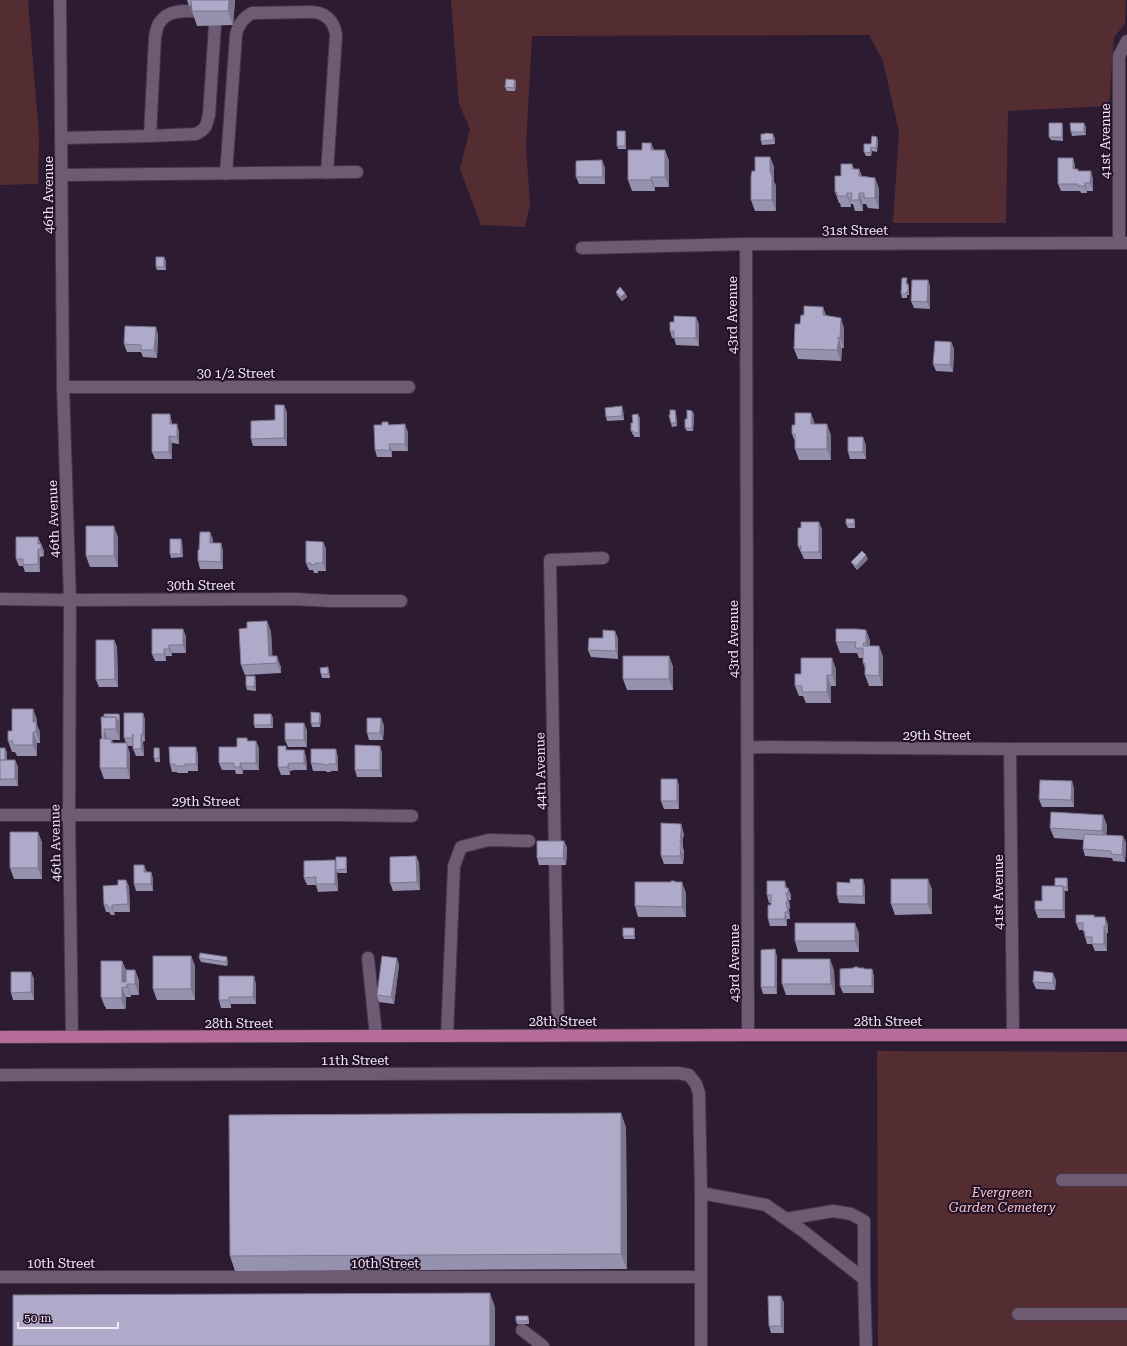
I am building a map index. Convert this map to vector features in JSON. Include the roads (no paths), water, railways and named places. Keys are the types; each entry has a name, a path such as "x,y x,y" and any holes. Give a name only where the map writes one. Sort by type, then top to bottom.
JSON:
{"main road":[{"name":"28th Street","path":"0,1037 1127,1035"}],"street":[{"name":"46th Avenue","path":"60,0 63,387 70,600 69,815 72,1038"},
{"path":"150,136 155,38 159,22 168,14 196,11"},
{"path":"226,174 236,36 239,25 245,18 256,12 318,12 328,18 334,26 336,35 327,173"},
{"path":"61,138 196,134 203,131 209,115 215,25"},
{"name":"41st Avenue","path":"1123,243 1123,56 1126,41"},
{"path":"62,175 357,172"},
{"name":"31st Street","path":"582,248 746,244 1123,243"},
{"name":"43rd Avenue","path":"746,244 748,1035"},
{"name":"30 1/2 Street","path":"63,387 409,387"},
{"name":"44th Avenue","path":"558,1036 550,560 604,558"},
{"name":"30th Street","path":"0,599 293,599 332,601 401,601"},
{"name":"29th Street","path":"747,747 1010,749 1127,748"},
{"name":"41st Avenue","path":"1010,749 1013,1035"},
{"name":"29th Street","path":"0,815 412,816"},
{"path":"447,1036 454,866 461,848 489,840 529,841"},
{"path":"368,958 376,1036"},
{"name":"11th Street","path":"0,1075 678,1072 690,1075 696,1084 699,1093 701,1193"},
{"path":"1062,1180 1127,1180"},
{"path":"702,1346 701,1193 766,1205 864,1279"},
{"path":"786,1219 833,1211 851,1214 864,1221 866,1346"},
{"name":"10th Street","path":"0,1277 701,1276"},
{"path":"1018,1314 1127,1314"},
{"path":"522,1330 543,1346"}],"park label":[{"name":"Evergreen Garden Cemetery","path":"1002,1200"}]}
